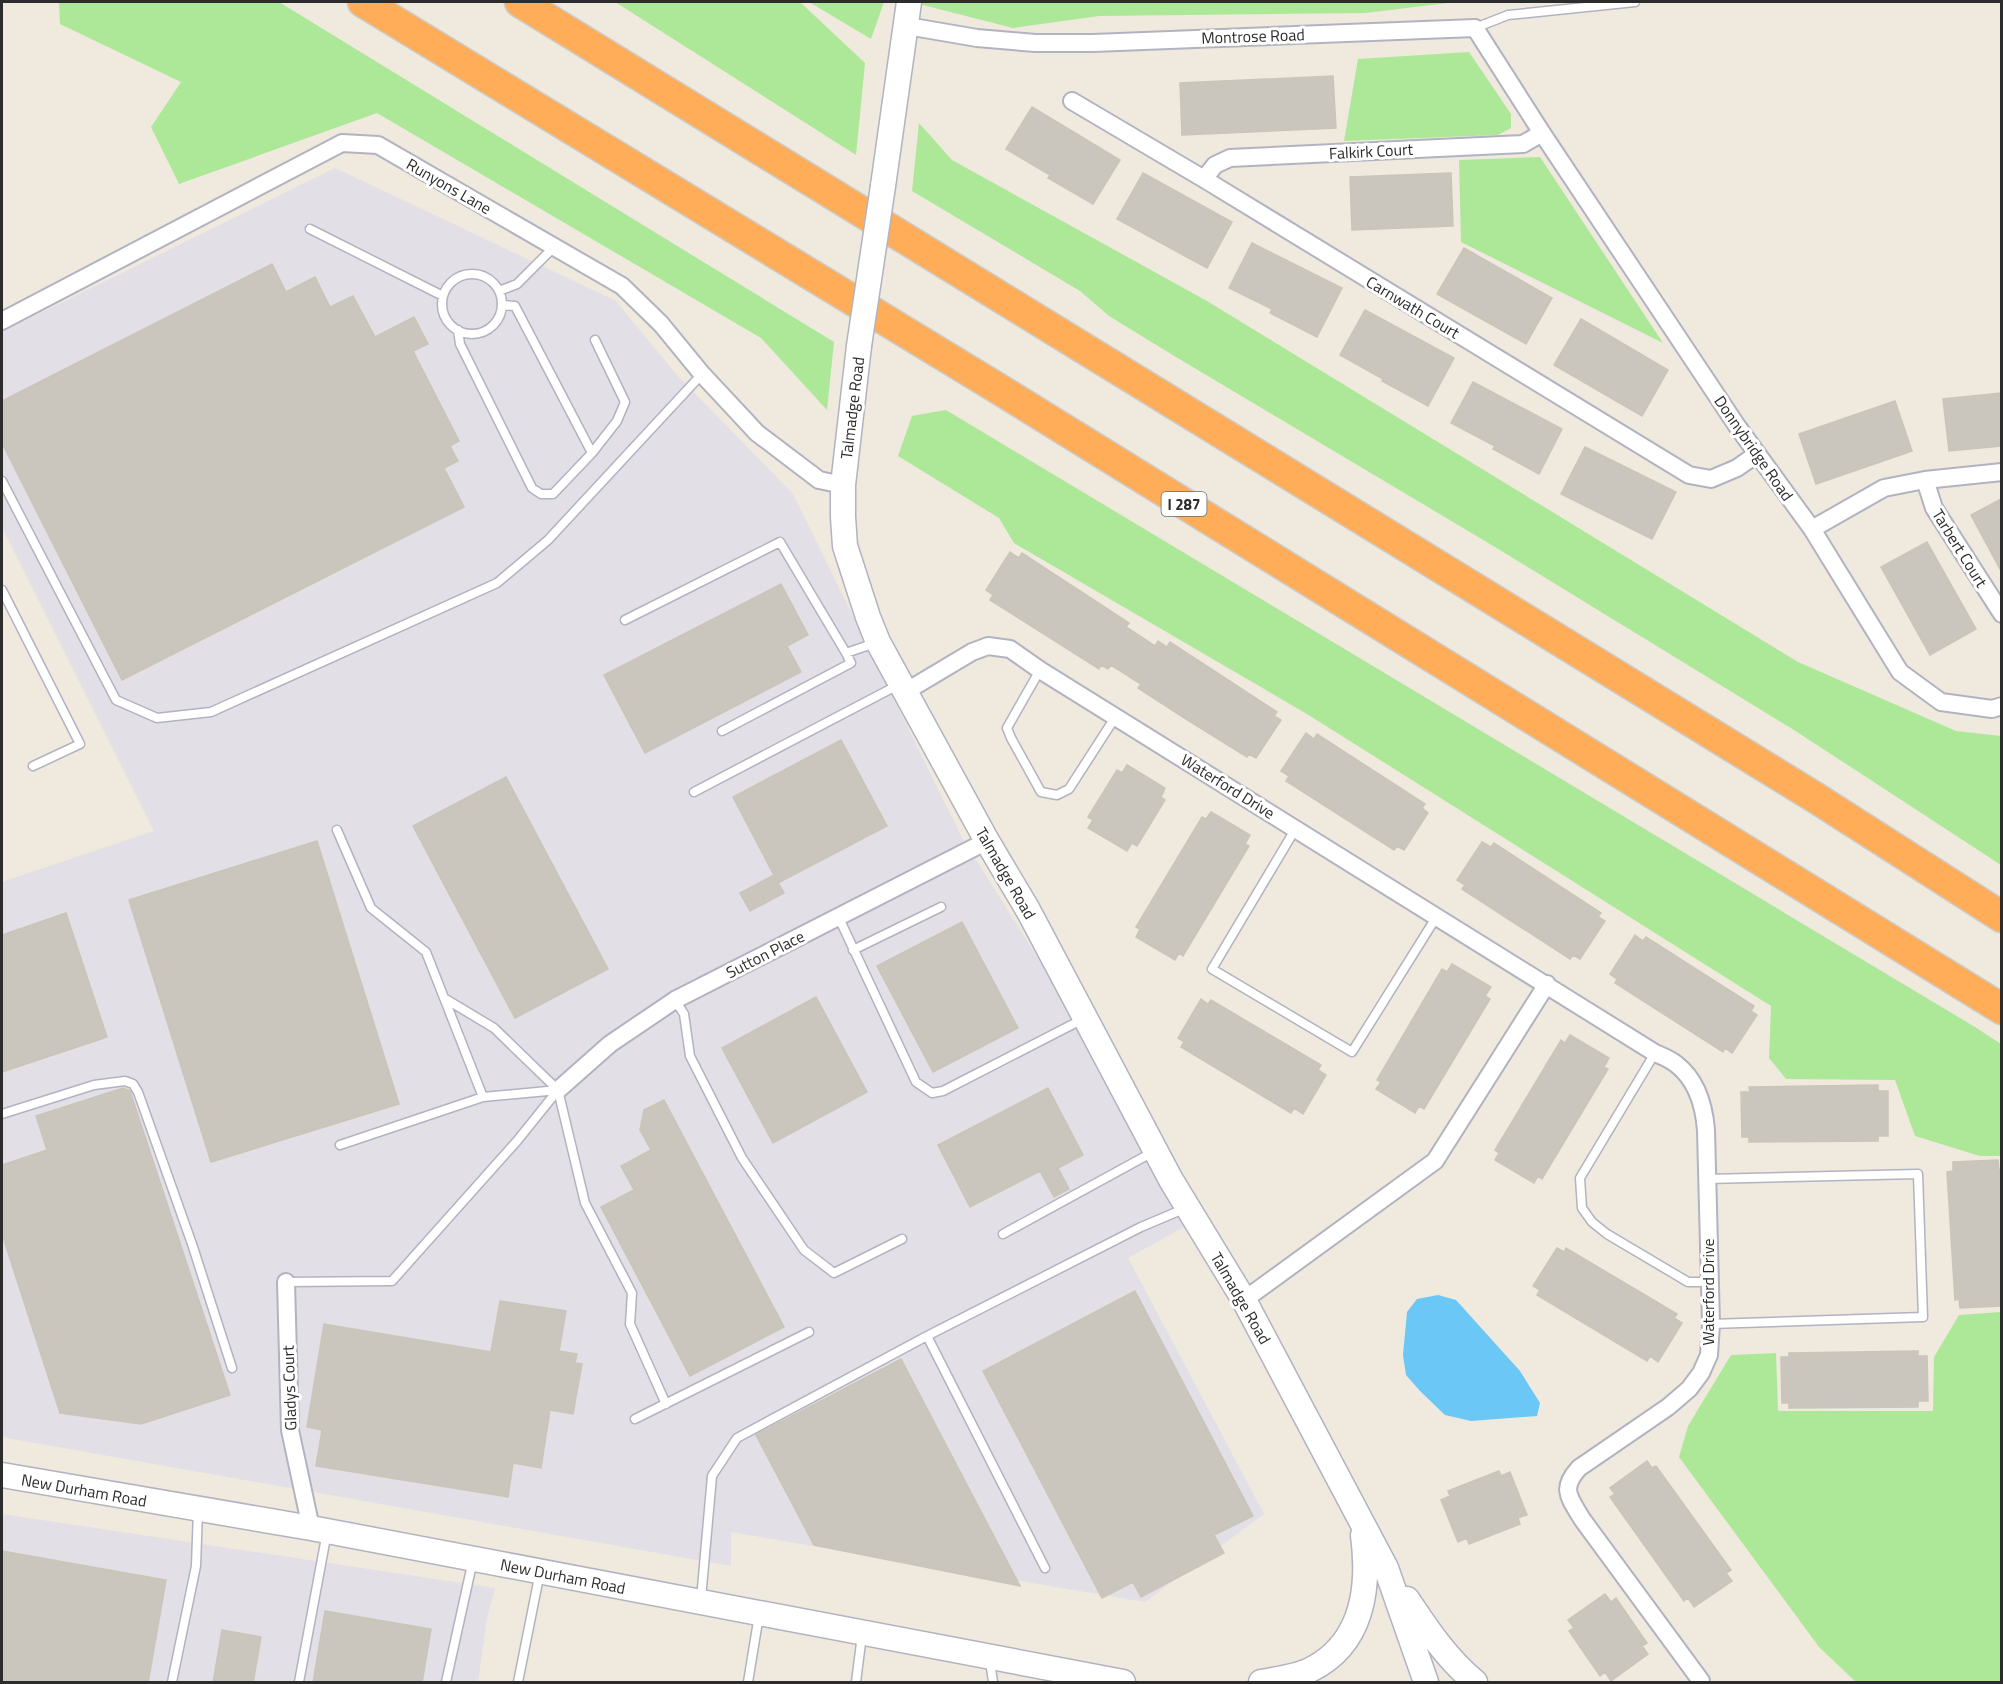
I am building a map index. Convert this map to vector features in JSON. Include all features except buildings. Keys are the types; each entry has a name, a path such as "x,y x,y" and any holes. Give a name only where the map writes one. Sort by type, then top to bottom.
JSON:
{"highway":[{"name":"I 287","path":"363,2 999,390 2001,1009"},
{"path":"520,2 1786,779 2001,917"}],"street":[{"name":"Talmadge Road","path":"909,2 859,346 843,485 845,546 878,642 987,841 1028,910 1156,1150 1244,1300 1362,1521 1386,1568 1426,1683"},
{"name":"Montrose Road","path":"907,26 977,38 1035,43 1093,43 1475,28"},
{"path":"1475,28 1542,133"},
{"name":"Carnwath Court","path":"1071,101 1204,179 1689,476 1711,478 1737,468 1757,454"},
{"name":"Falkirk Court","path":"1204,179 1215,165 1230,158 1523,144 1542,133"},
{"name":"Donnybridge Road","path":"1542,133 1757,454 1812,529 1899,672 1941,702 1992,708 2001,706"},
{"name":"Runyons Lane","path":"2,321 342,144 378,145 622,286 661,324 702,374 758,433 819,480 843,485"},
{"path":"1812,529 1884,488 1925,480 2001,472"},
{"name":"Tarbert Court","path":"1925,480 1934,508 2001,614"},
{"name":"Waterford Drive","path":"903,688 988,646 1010,649 1040,670 1655,1053 1675,1063 1689,1077 1701,1100 1706,1122 1711,1324 1709,1355 1701,1373 1689,1389 1668,1407 1579,1468 1570,1478 1567,1488 1569,1497 1582,1519 1701,1681"},
{"name":"Sutton Place","path":"558,1090 610,1044 675,1000 987,841"},
{"path":"1244,1300 1435,1161 1547,984"},
{"name":"Gladys Court","path":"286,1282 290,1430 319,1530"},
{"name":"New Durham Road","path":"2,1475 319,1530 1123,1683"},
{"path":"1261,1683 1309,1671 1330,1657 1347,1641 1364,1596 1367,1564 1362,1521"},
{"path":"1386,1568 1433,1638 1461,1671 1475,1683"}],"lane":[{"path":"1475,28 1508,15 1635,2"},
{"path":"309,229 443,296"},
{"path":"499,291 517,284 554,247"},
{"path":"473,274 489,279 499,291 502,304 498,319 487,330 472,334 458,330 444,316 443,296 451,282 465,275 473,274"},
{"path":"502,304 515,306 592,453"},
{"path":"458,330 460,344 532,488 541,494 553,494 592,453 617,421 624,402 595,340"},
{"path":"2,481 116,700 157,718 211,712 497,583 548,540 702,374"},
{"path":"626,620 780,542 851,663 722,731"},
{"path":"2,590 81,744 33,766"},
{"path":"846,653 878,642"},
{"path":"1040,670 1007,728 1041,792 1057,795 1069,789 1116,716"},
{"path":"694,792 903,688"},
{"path":"1296,828 1212,969 1352,1052 1437,916"},
{"path":"338,830 371,908 426,952 483,1097"},
{"path":"853,950 941,907"},
{"path":"837,916 916,1082 932,1093 943,1091 1085,1017"},
{"path":"444,998 494,1028 558,1090 585,1203 632,1293 630,1324 666,1404"},
{"path":"675,1000 684,1014 690,1056 742,1158 804,1250 834,1273 902,1239"},
{"path":"1655,1053 1580,1178 1582,1208 1592,1222 1607,1234 1688,1282 1710,1282"},
{"path":"2,1114 94,1085 125,1081 133,1084 138,1092 188,1233 232,1368"},
{"path":"340,1145 483,1097 558,1090"},
{"path":"286,1282 392,1281 517,1141 558,1090"},
{"path":"1003,1233 1156,1150"},
{"path":"1707,1179 1918,1174 1923,1317 1711,1324"},
{"path":"700,1602 712,1476 737,1438 927,1336 1141,1227 1188,1207"},
{"path":"635,1419 809,1332"},
{"path":"927,1336 1045,1568"},
{"path":"172,1683 196,1566 198,1509"},
{"path":"299,1683 319,1530"},
{"path":"446,1683 473,1559"},
{"path":"518,1683 540,1572"},
{"path":"748,1683 759,1614"},
{"path":"856,1683 863,1633"},
{"path":"989,1657 993,1683"}],"shaded area":[{"path":"335,168 616,301 675,373 793,494 962,838 1202,1217 1128,1258 1264,1514 1145,1602 731,1532 731,1566 2,1437 2,882 154,831 2,527 2,332"},
{"path":"2,1514 495,1588 487,1618 478,1682 2,1682"}],"green space":[{"path":"59,2 279,2 834,342 827,410 761,338 377,113 179,184 151,127 181,82 60,24"},
{"path":"615,2 800,2 865,63 856,155"},
{"path":"809,2 884,2 871,39"},
{"path":"920,2 1456,2 1365,13 1099,16 1013,28 919,4"},
{"path":"1469,52 1511,114 1511,128 1498,135 1344,141 1358,59"},
{"path":"919,123 952,160 1207,301 1798,662 1956,731 2001,736 2001,865 1794,730 1490,544 1176,357 1109,316 1080,291 912,191"},
{"path":"1540,157 1663,343 1461,242 1459,160"},
{"path":"946,410 2001,1044 2001,1156 1980,1156 1915,1136 1895,1080 1786,1079 1769,1058 1771,1006 1307,714 1014,543 999,518 898,456 912,416"},
{"path":"2001,1312 2001,1682 1856,1682 1819,1647 1679,1457 1688,1426 1731,1355 1776,1353 1778,1411 1933,1411 1934,1357 1959,1315"}],"water":[{"path":"1438,1295 1456,1300 1520,1371 1540,1403 1537,1416 1471,1421 1445,1415 1406,1375 1403,1355 1407,1312 1417,1299"}]}
